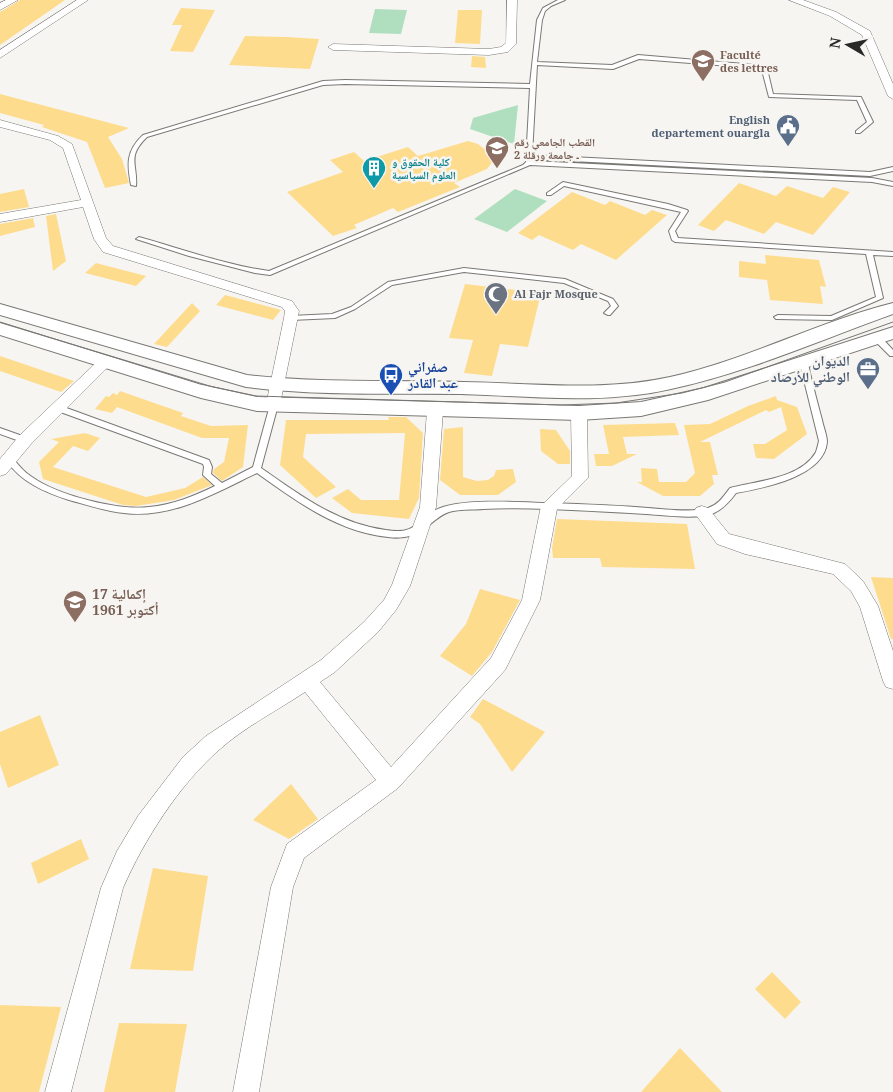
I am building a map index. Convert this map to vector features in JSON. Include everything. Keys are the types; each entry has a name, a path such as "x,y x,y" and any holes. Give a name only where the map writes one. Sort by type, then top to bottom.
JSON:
{"street":[{"path":"0,7 13,0"},
{"path":"3,51 83,0"},
{"path":"333,47 489,52 504,50 511,44 512,0"},
{"path":"794,0 833,14 866,33 893,96"},
{"path":"0,123 54,138 68,146 85,190 100,239 108,249 279,300 290,307 291,318 274,406"},
{"path":"0,218 88,203"},
{"path":"0,309 246,381 278,384 464,388 563,393 640,389 672,383 721,368 893,308"},
{"path":"0,329 235,401 274,406 579,413 641,409 673,404 804,364 885,336"},
{"path":"5,465 24,440 105,362"},
{"path":"58,1092 112,888 125,858 146,823 190,764 213,742 308,681 348,649 390,605 401,586 422,527 429,500 435,411"},
{"path":"246,1092 282,887 295,851 373,796 391,780 498,664 532,600 549,506 580,478 579,413"},
{"path":"702,512 723,539 745,547 839,569 857,586 869,606 893,681"},
{"path":"308,681 374,764 391,780"}],"lane":[{"path":"529,160 535,63 542,13 549,6 563,0"},
{"path":"535,63 613,67 638,57 756,67 765,74 771,96 859,98 870,122 858,132"},
{"path":"134,185 130,160 136,143 145,136 313,86 345,82 533,86"},
{"path":"529,160 872,180 893,184"},
{"path":"140,239 255,272 270,273 529,160 870,174 893,168"},
{"path":"549,194 563,184 668,206 685,212 672,230 675,240 893,254"},
{"path":"778,317 832,318 880,298 869,253"},
{"path":"291,318 333,316 353,308 390,283 464,270 566,281 612,300 615,306 608,313"},
{"path":"885,336 893,354"},
{"path":"258,469 315,510 340,522 369,531 402,536 413,533 434,516 453,508 549,506 702,512 717,509 733,490 786,479 818,458 823,450 823,441 804,364"},
{"path":"5,465 56,493 101,507 128,512 169,509 258,469 274,406"},
{"path":"58,408 206,462 208,467 207,475 221,487"},
{"path":"0,430 24,440"}],"green space":[{"path":"375,9 407,10 401,34 369,33"},
{"path":"518,105 514,144 470,129 473,118"},
{"path":"515,189 547,201 507,232 474,219"}],"building":[{"path":"20,0 65,0 0,45 0,12"},
{"path":"181,8 215,10 193,52 170,51 182,25 172,25"},
{"path":"458,10 482,10 480,44 455,43"},
{"path":"245,36 319,39 310,69 229,65"},
{"path":"472,56 485,57 486,68 471,67"},
{"path":"0,94 129,128 108,137 122,159 129,183 105,188 87,142 42,127 44,125 0,113"},
{"name":"كلية الحقوق و العلوم السياسية","path":"468,141 478,144 492,155 493,161 487,169 454,183 460,187 398,212 393,208 354,225 357,228 333,236 287,192 343,172 330,160 354,152 364,161 408,147 418,156"},
{"path":"739,183 776,196 787,186 823,198 833,187 850,192 813,235 776,222 764,234 726,220 714,231 698,225"},
{"path":"24,189 29,207 0,212 0,194"},
{"path":"572,192 605,205 610,201 645,215 652,210 667,215 616,260 581,244 573,250 539,235 532,240 518,233"},
{"path":"56,214 66,261 53,271 46,216"},
{"path":"33,218 35,227 0,236 0,224"},
{"path":"765,255 819,260 826,287 820,286 823,304 770,300 767,280 739,277 739,261 766,264"},
{"path":"96,263 146,276 136,286 85,273"},
{"name":"Al Fajr Mosque","path":"465,284 541,293 528,347 500,344 492,376 464,373 473,340 449,338"},
{"path":"225,295 281,310 273,320 216,305"},
{"path":"192,303 200,311 167,347 154,344"},
{"path":"0,356 74,381 61,392 0,371"},
{"path":"120,391 183,413 181,416 211,426 248,425 243,467 222,481 213,473 214,469 224,462 229,438 202,438 117,407 112,413 95,409 106,396 109,397 113,393 117,395"},
{"path":"776,396 777,400 797,407 807,434 774,459 756,458 753,444 765,444 787,430 781,407 769,412 766,410 700,442 710,442 718,475 712,475 714,484 700,496 663,496 637,482 642,482 641,468 657,469 659,482 686,482 695,473 684,425 710,424 748,406"},
{"path":"388,417 406,417 423,433 419,498 409,519 352,513 332,498 348,489 361,500 399,500 405,433 306,434 303,457 336,487 316,498 280,465 286,420 389,420"},
{"path":"675,423 679,435 623,437 627,454 637,454 612,466 596,466 594,454 609,454 603,425"},
{"path":"463,427 463,477 477,481 488,480 494,476 496,470 513,469 516,482 498,495 460,495 440,480 444,429"},
{"path":"540,429 556,430 570,451 570,464 558,464 541,451"},
{"path":"85,433 100,438 88,451 73,446 53,467 146,497 185,488 203,477 212,485 174,500 136,506 123,505 43,479 39,462 59,442 51,439"},
{"path":"557,519 687,524 695,569 602,567 600,558 553,558 552,548"},
{"path":"871,577 893,578 893,639 891,639"},
{"path":"480,589 520,600 492,652 472,676 440,656 466,624"},
{"path":"483,699 545,732 512,772 480,724 470,717"},
{"path":"40,715 59,765 8,788 0,764 0,732"},
{"path":"291,784 318,819 289,839 253,820"},
{"path":"81,839 89,859 38,884 31,863"},
{"path":"153,868 208,876 193,971 130,969"},
{"path":"772,972 801,1002 785,1019 755,989"},
{"path":"0,1005 61,1007 39,1092 0,1092"},
{"path":"119,1023 187,1024 175,1092 104,1092"},
{"path":"680,1048 722,1092 641,1092"}],"tram line":[{"path":"0,322 200,384 256,396 562,405 616,403 682,393 725,382 893,322"}],"place":[{"name":"Faculté des lettres","path":"703,82"},
{"name":"English departement ouargla","path":"788,147"},
{"name":"القطب الجامعي رقم 2 ـ جامعة ورقلة","path":"497,169"},
{"name":"كلية الحقوق و العلوم السياسية","path":"374,189"},
{"name":"Al Fajr Mosque","path":"496,315"},
{"name":"الديوان الوطني للأرصاد","path":"868,390"},
{"name":"صفراني عبد القادر","path":"391,396"},
{"name":"إكمالية 17 أكتوبر 1961","path":"75,623"}]}
